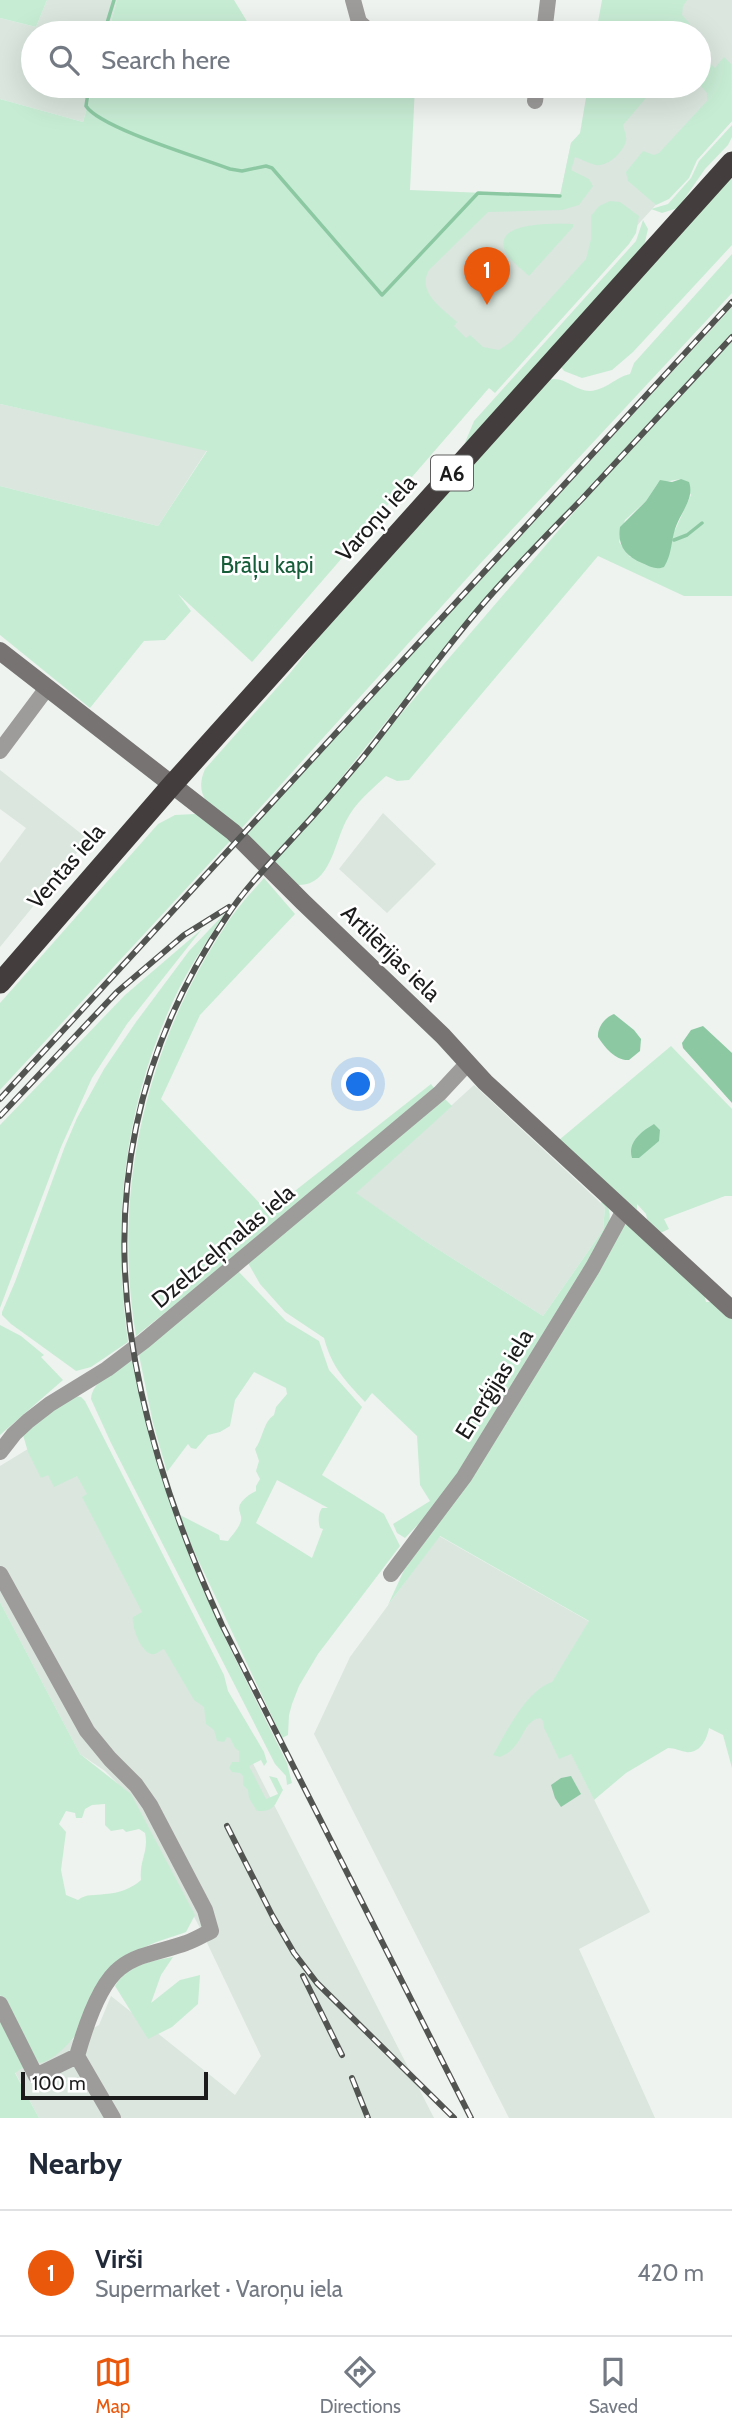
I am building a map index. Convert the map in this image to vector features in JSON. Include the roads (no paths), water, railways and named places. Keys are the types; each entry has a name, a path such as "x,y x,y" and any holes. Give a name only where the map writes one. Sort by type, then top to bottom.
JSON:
{"highway":[{"name":"Varoņu iela","path":"172,785 732,162"},
{"name":"Ventas iela","path":"0,983 172,785"}],"street":[{"path":"353,0 359,21"},
{"path":"543,1 544,21"},
{"name":"Artilērijas iela","path":"0,651 233,832 443,1037 467,1064 732,1310"},
{"path":"0,751 47,688"},
{"name":"Dzelzceļmalas iela","path":"0,1452 14,1434 43,1410 107,1369 230,1270 440,1093 467,1064"},
{"name":"Enerģijas iela","path":"391,1574 464,1477 593,1267 624,1210"},
{"path":"0,1574 87,1731 136,1785 150,1805 205,1910 211,1931 188,1943 138,1958 119,1968 93,2011 78,2056 36,2076 0,2004"},
{"path":"78,2056 113,2118"}],"waterway":[{"path":"108,21 114,0"},
{"path":"87,98 86,106 95,115 130,133 230,169 242,171 266,166 272,168 382,295 478,193 560,196"},
{"path":"674,540 687,535 702,523"}],"railway":[{"path":"0,1099 732,302"},
{"path":"471,2118 222,1625 184,1535 154,1445 134,1356 125,1267 128,1178 145,1090 177,1003 235,904 361,760 483,604 732,337"},
{"path":"0,1116 117,992 184,935 229,907"},
{"path":"227,1826 276,1923"},
{"path":"272,1915 294,1953 317,1983 454,2118"},
{"path":"303,1976 342,2055"},
{"path":"352,2078 368,2118"}],"place":[{"name":"Virši","path":"487,305"}],"park label":[{"name":"Brāļu kapi","path":"267,565"}]}
